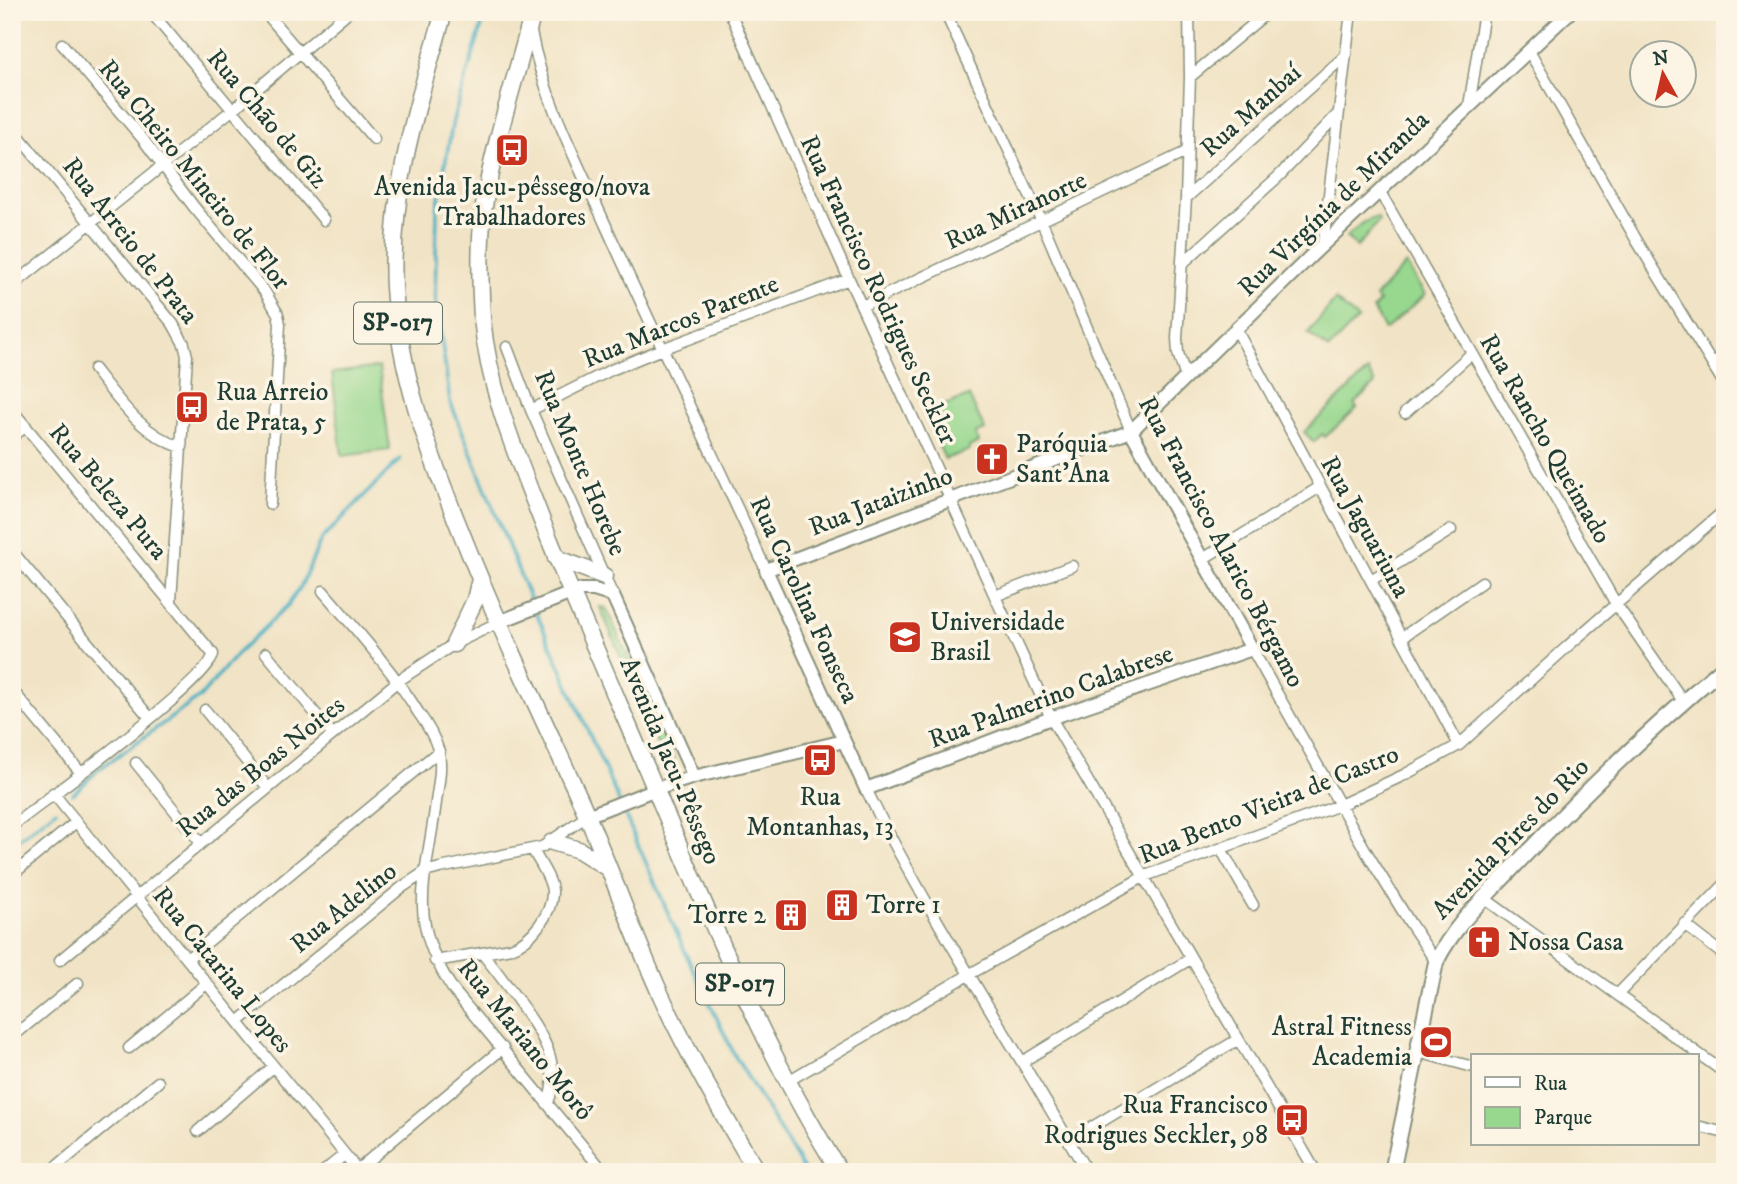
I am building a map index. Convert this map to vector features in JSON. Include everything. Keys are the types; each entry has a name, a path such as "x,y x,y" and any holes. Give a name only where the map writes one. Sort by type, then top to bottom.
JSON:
{"highway":[{"name":"SP-017","path":"444,12 416,107 400,181 393,251 394,289 408,379 440,480 480,579 506,619 591,814 609,869 660,992 757,1172"},
{"name":"Avenida Jacu-Pêssego","path":"532,18 490,173 483,214 480,264 482,320 492,382 503,420 556,558 566,594 651,791 788,1081 840,1172"},
{"path":"556,558 604,576"},
{"path":"454,644 475,600 480,579"},
{"path":"552,842 579,850 609,869"}],"main road":[{"name":"Avenida Pires do Rio","path":"1392,1172 1436,961 1450,936 1562,818 1683,701 1725,666"}],"street":[{"name":"Rua Chão de Giz","path":"151,12 324,220"},
{"path":"265,12 374,139"},
{"path":"12,271 16,283 232,110 348,12"},
{"name":"Rua Francisco Rodrigues Seckler","path":"730,12 849,279 1051,718 1316,1172"},
{"name":"Rua Francisco Alarico Bérgamo","path":"945,12 1042,222 1131,431 1340,805 1410,923 1436,961"},
{"path":"1186,378 1178,353 1177,338 1186,198 1189,12"},
{"path":"1190,77 1268,12"},
{"path":"1323,244 1351,12"},
{"path":"1469,106 1484,12"},
{"name":"Rua Virgínia de Miranda","path":"1131,431 1323,244 1570,12"},
{"name":"Rua Carolina Fonseca","path":"532,18 535,52 552,105 866,789 885,828 1087,1172"},
{"name":"Rua Cheiro Mineiro de Flor","path":"62,44 264,292 278,314 280,324 270,504"},
{"path":"1529,51 1637,241 1725,385"},
{"name":"Rua Manbaí","path":"1186,198 1345,56"},
{"path":"1183,263 1279,176 1338,114"},
{"name":"Rua Arreio de Prata","path":"12,128 173,324 184,344 187,356 171,601"},
{"name":"Rua Miranorte","path":"862,306 1186,152"},
{"name":"Rua Rancho Queimado","path":"1380,192 1616,604 1683,701"},
{"name":"Rua Marcos Parente","path":"531,410 611,370 849,279"},
{"name":"Rua Jaguariuna","path":"1236,329 1459,745"},
{"name":"Rua Monte Horebe","path":"507,347 531,410 694,777"},
{"path":"1405,413 1471,354"},
{"path":"1712,364 1725,356"},
{"path":"93,369 143,426 155,436 182,447"},
{"name":"Rua Beleza Pura","path":"12,410 211,650 213,660 196,679 150,718"},
{"path":"12,436 26,426"},
{"name":"Rua Jataizinho","path":"766,570 1131,431"},
{"path":"1201,560 1320,488"},
{"name":"Rua Bento Vieira de Castro","path":"788,1081 970,974 1145,876 1340,805 1459,745 1725,510"},
{"path":"1371,580 1451,530"},
{"path":"12,551 150,718 12,826"},
{"path":"995,596 1072,566"},
{"path":"1401,638 1482,582"},
{"name":"Rua Monte Horebe","path":"566,594 594,590 613,596"},
{"name":"Rua Mariano Morô","path":"323,591 398,681 427,725 439,751 439,780 425,872 423,920 435,961 454,991 604,1172"},
{"path":"506,619 566,594"},
{"name":"Rua das Boas Noites","path":"60,960 398,681 454,644 506,619"},
{"name":"Rua Palmerino Calabrese","path":"866,789 1051,718 1252,649"},
{"path":"266,653 332,735"},
{"path":"12,690 81,773"},
{"path":"205,710 268,788"},
{"path":"591,814 694,777 844,741"},
{"path":"187,959 439,751"},
{"path":"136,763 201,844"},
{"name":"Rua Catarina Lopes","path":"54,793 358,1171"},
{"name":"Rua Adelino","path":"238,1022 401,888 425,872 533,850 552,842 591,814"},
{"path":"12,875 76,822"},
{"path":"1221,849 1252,905"},
{"path":"435,961 522,944 532,936 542,921 552,891 533,850"},
{"path":"1618,994 1725,884"},
{"path":"1484,898 1725,1073"},
{"path":"1684,924 1725,956"},
{"path":"482,953 538,1027 547,1045 553,1083 548,1103"},
{"path":"1022,1062 1191,959"},
{"path":"12,1037 78,983"},
{"path":"130,1048 206,984"},
{"path":"1069,1140 1237,1040"},
{"path":"358,1171 503,1048"},
{"path":"1418,1052 1471,1066"},
{"path":"198,1131 273,1067"},
{"path":"51,1172 158,1082"},
{"path":"1698,1126 1725,1133"},
{"path":"323,1172 344,1155"}],"green space":[{"path":"1377,217 1379,221 1357,247 1346,237 1364,222"},
{"path":"1406,264 1425,295 1385,330 1373,309 1379,302 1375,297"},
{"path":"1335,300 1358,319 1329,349 1308,333"},
{"path":"379,367 390,450 342,456 332,373"},
{"path":"1368,371 1375,384 1354,404 1357,408 1325,437 1322,434 1314,442 1304,432"},
{"path":"969,396 985,430 975,434 979,442 969,447 970,450 945,459 923,413"},
{"path":"600,607 606,608 676,763 666,765"}],"waterway":[{"path":"486,12 453,120 437,210 435,294 450,401 525,587 686,954 735,1056 805,1172"},
{"path":"73,794 98,770 200,697 237,654 288,605 301,586 321,540 400,459"},
{"path":"12,845 56,810"}],"place":[{"name":"Avenida Jacu-pêssego/nova Trabalhadores","path":"512,150"},
{"name":"Rua Arreio de Prata, 5","path":"192,407"},
{"name":"Paróquia Sant'Ana","path":"992,459"},
{"name":"Universidade Brasil","path":"905,637"},
{"name":"Rua Montanhas, 13","path":"820,760"},
{"name":"Torre 1","path":"842,905"},
{"name":"Torre 2","path":"791,915"},
{"name":"Nossa Casa","path":"1484,942"},
{"name":"Astral Fitness Academia","path":"1436,1042"},
{"name":"Rua Francisco Rodrigues Seckler, 98","path":"1292,1120"}]}
